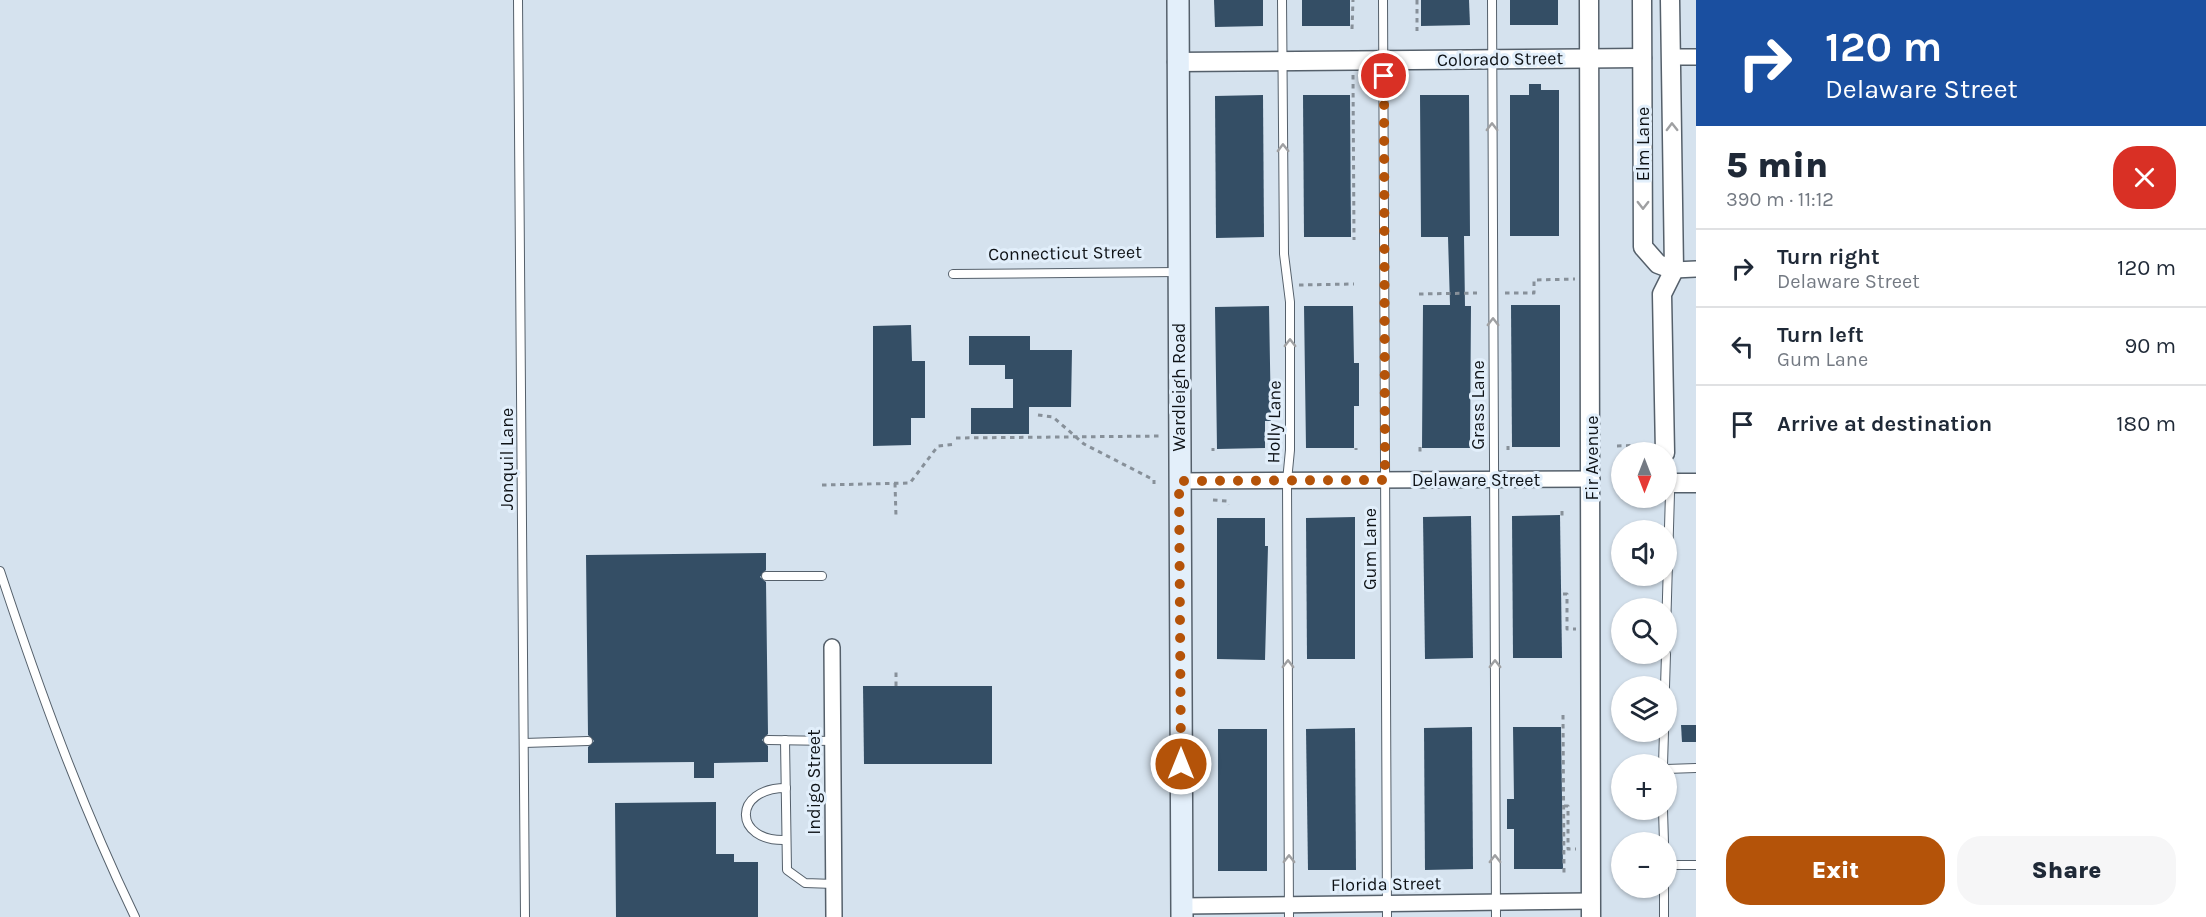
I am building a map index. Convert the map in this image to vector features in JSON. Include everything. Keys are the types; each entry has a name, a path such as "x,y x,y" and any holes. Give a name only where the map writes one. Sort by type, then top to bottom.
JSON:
{"main road":[{"name":"Wardleigh Road","path":"1178,0 1182,911"}],"street":[{"name":"Fir Avenue","path":"1589,0 1592,479 1591,909"},
{"name":"Elm Lane","path":"1642,0 1643,247 1658,264 1674,270"},
{"name":"Elm Lane","path":"1658,442 1662,294 1674,270 1670,0"},
{"path":"1671,57 1696,57"},
{"name":"Colorado Street","path":"1177,62 1642,58"},
{"path":"1674,270 1696,269"},
{"name":"Delaware Street","path":"1179,481 1592,479"},
{"path":"1677,484 1696,483"},
{"name":"Indigo Street","path":"832,647 834,917"},
{"name":"Florida Street","path":"1182,911 1591,909"}],"lane":[{"name":"Jonquil Lane","path":"518,0 525,917"},
{"name":"Holly Lane","path":"1282,0 1284,254 1290,302 1290,450 1287,481 1289,911"},
{"name":"Gum Lane","path":"1383,0 1387,910"},
{"name":"Grass Lane","path":"1492,0 1496,910"},
{"name":"Connecticut Street","path":"953,274 1178,272"},
{"path":"1667,598 1670,508"},
{"path":"0,571 30,660 100,844 135,917"},
{"path":"766,576 822,576"},
{"path":"524,743 588,741"},
{"path":"768,741 833,741"},
{"path":"785,741 788,870 795,878 805,883 834,884"},
{"path":"1677,768 1696,768"},
{"path":"786,788 771,788 759,792 751,801 747,812 748,825 756,835 767,840 786,840"},
{"path":"1677,865 1696,865"},
{"path":"1664,898 1664,917"}],"path":[{"path":"1352,29 1353,0"},
{"path":"1417,0 1417,31"},
{"path":"1353,70 1354,240"},
{"path":"1505,293 1534,292 1534,280 1590,279"},
{"path":"1298,285 1354,284"},
{"path":"1419,294 1477,293"},
{"path":"1038,416 1053,417 1076,436 1124,466 1154,480 1154,484"},
{"path":"956,438 1163,436"},
{"path":"822,485 910,483 938,446 956,444"},
{"path":"1420,447 1420,452"},
{"path":"895,483 896,516"},
{"path":"1213,500 1227,501 1228,505"},
{"path":"1563,511 1563,516"},
{"path":"1563,594 1567,594 1567,629"},
{"path":"896,668 896,686"},
{"path":"1563,715 1564,874"},
{"path":"1564,806 1568,806 1568,849"}],"building":[{"path":"1214,0 1263,0 1263,26 1215,27"},
{"path":"1302,0 1350,0 1350,26 1302,26"},
{"path":"1421,0 1469,0 1470,25 1421,26"},
{"path":"1510,0 1558,0 1558,25 1510,25"},
{"path":"1529,84 1541,84 1541,90 1559,90 1559,236 1510,236 1510,95 1529,95"},
{"path":"1263,95 1264,237 1216,238 1215,96"},
{"path":"1303,95 1350,95 1351,237 1304,237"},
{"path":"1420,95 1469,95 1470,236 1464,236 1465,306 1471,306 1470,448 1422,448 1423,305 1450,305 1448,237 1421,237"},
{"path":"1511,305 1560,305 1560,447 1512,447"},
{"path":"1269,306 1271,421 1265,421 1265,448 1217,449 1215,307"},
{"path":"1304,306 1353,306 1354,363 1359,363 1359,406 1354,406 1354,448 1306,448"},
{"path":"911,325 912,361 925,361 925,418 911,418 911,445 873,446 873,326"},
{"path":"969,336 1030,336 1030,350 1072,350 1071,407 1029,407 1029,434 971,434 971,408 1013,408 1013,379 1005,379 1005,365 969,365"},
{"path":"1560,515 1562,658 1513,658 1512,516"},
{"path":"1471,516 1473,658 1425,659 1423,517"},
{"path":"1355,517 1355,659 1307,659 1306,518"},
{"path":"1217,518 1265,518 1265,546 1268,546 1265,660 1217,659"},
{"path":"766,553 766,570 760,577 766,582 768,734 762,740 768,746 768,762 714,763 714,778 694,778 694,762 588,763 588,747 594,741 588,735 586,555"},
{"path":"863,686 992,686 992,764 864,764"},
{"path":"1681,725 1696,725 1696,742 1682,742"},
{"path":"1472,727 1473,869 1425,870 1424,728"},
{"path":"1513,727 1561,727 1563,869 1514,869 1514,829 1507,829 1507,799 1514,799"},
{"path":"1355,728 1356,870 1308,870 1306,729"},
{"path":"1218,729 1267,729 1267,871 1218,871"},
{"path":"716,802 716,854 734,854 734,862 758,862 758,917 616,917 615,803"}],"route":[{"path":"1181,764 1179,481 1385,480 1384,76"}]}
